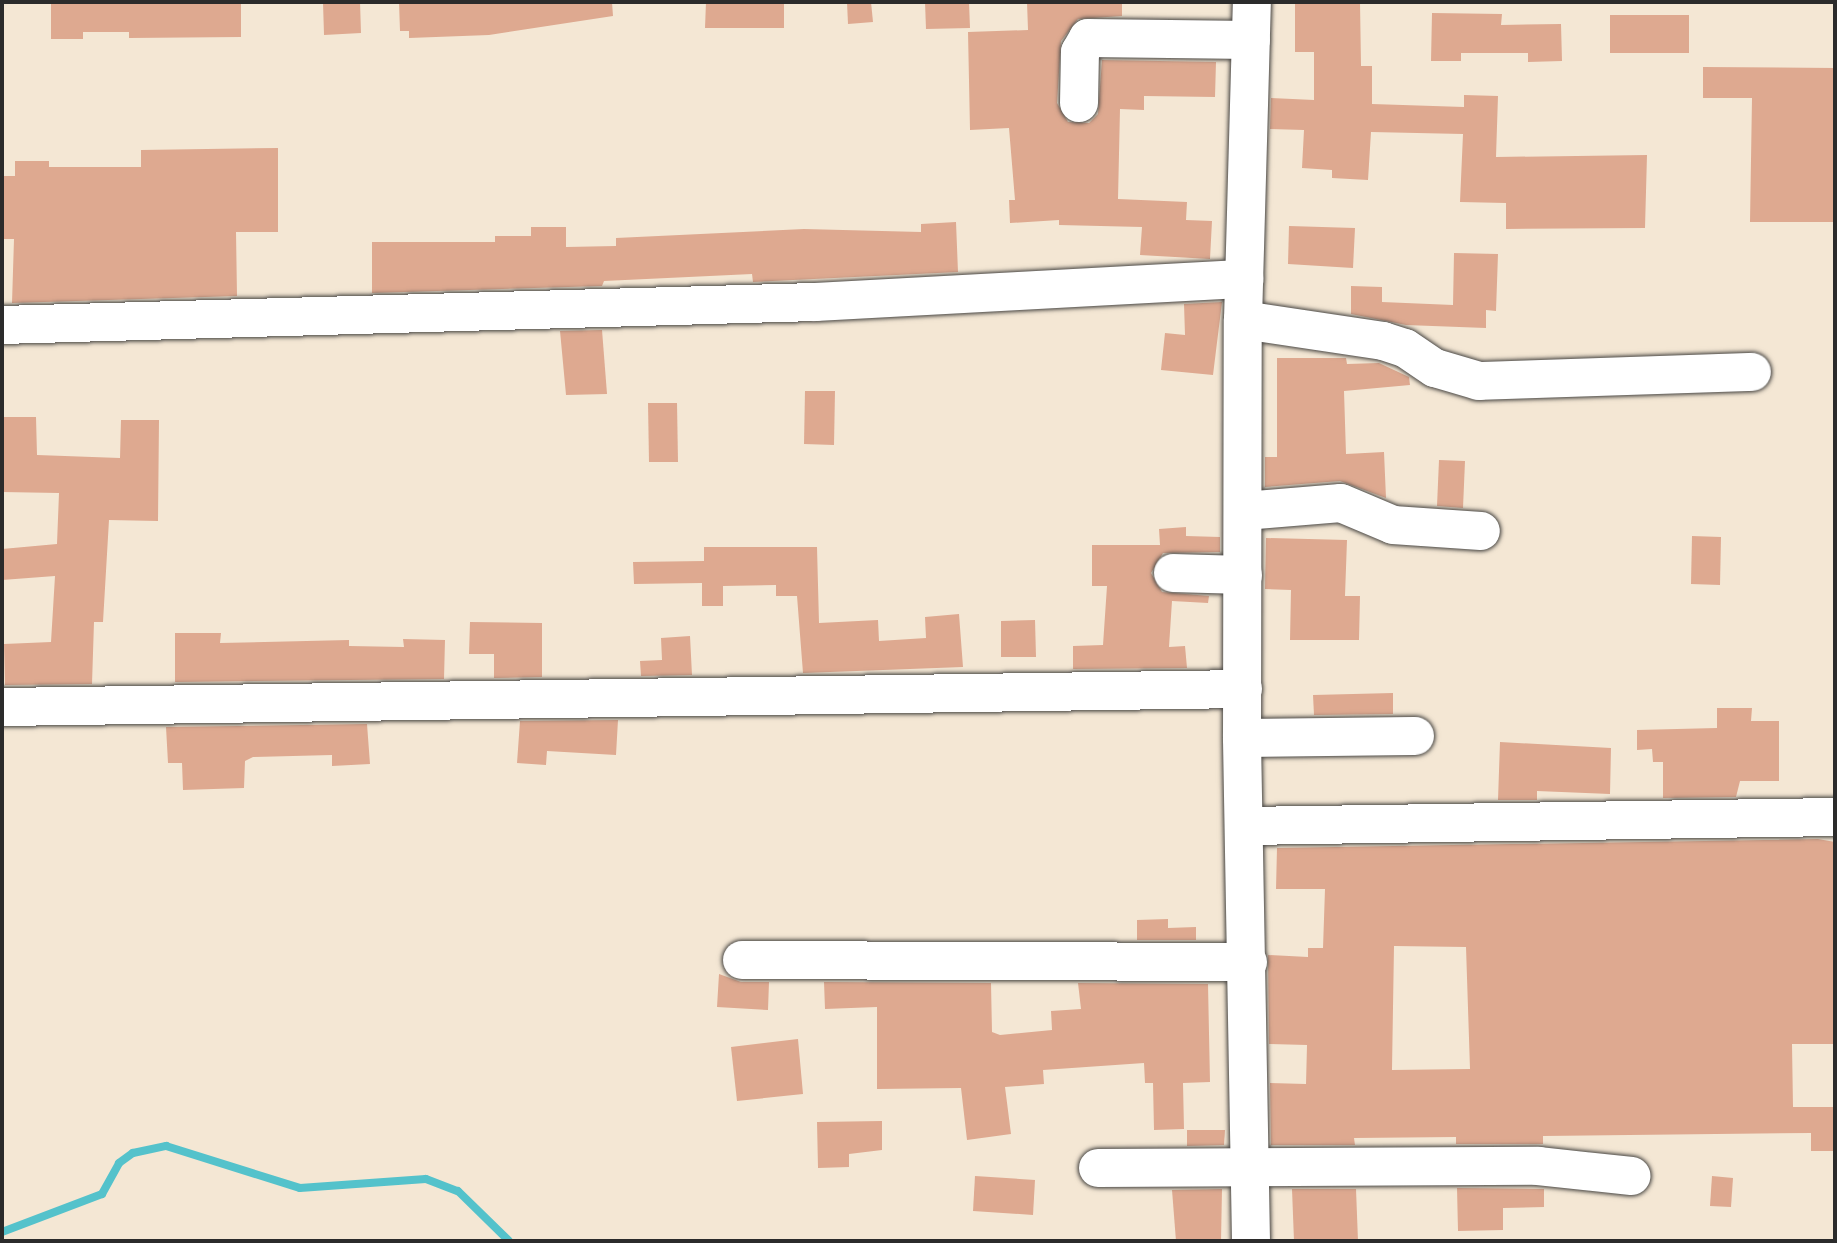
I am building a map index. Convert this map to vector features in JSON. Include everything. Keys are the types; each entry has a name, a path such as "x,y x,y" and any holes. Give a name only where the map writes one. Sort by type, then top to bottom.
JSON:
{"street":[{"path":"1251,1241 1242,738 1243,320 1252,2"},
{"path":"1079,103 1081,45 1088,38 1251,40"},
{"path":"2,325 816,302 1244,279"},
{"path":"1243,320 1383,341 1470,380 1752,372"},
{"path":"1244,511 1341,503 1393,525 1481,531"},
{"path":"1173,573 1243,575"},
{"path":"2,707 1243,689"},
{"path":"1242,738 1415,736"},
{"path":"1244,826 1835,817"},
{"path":"742,960 1248,962"},
{"path":"1098,1168 1248,1171 1538,1166 1631,1176"}],"building":[{"path":"51,2 241,2 241,37 129,38 129,32 83,32 83,39 51,39"},
{"path":"323,2 360,2 361,33 324,35"},
{"path":"399,2 612,2 613,16 489,35 409,38 409,31 400,31"},
{"path":"706,2 784,2 784,28 705,28"},
{"path":"847,2 871,2 873,22 848,24"},
{"path":"925,2 969,2 970,28 926,29"},
{"path":"1027,2 1122,2 1122,16 1078,19 1061,41 1057,103 1068,122 1089,123 1098,114 1102,60 1216,62 1215,97 1144,96 1144,110 1120,109 1118,199 1187,202 1186,220 1212,221 1210,259 1140,255 1142,227 1059,225 1059,220 1010,223 1009,200 1015,200 1009,128 970,130 968,32 1028,30"},
{"path":"1295,2 1360,2 1361,66 1372,66 1372,104 1464,107 1464,95 1498,96 1496,157 1647,155 1645,228 1506,229 1506,203 1460,202 1463,134 1371,132 1368,180 1332,178 1332,170 1302,168 1304,130 1270,129 1271,98 1314,100 1314,52 1295,52"},
{"path":"1432,13 1502,14 1501,25 1561,24 1562,61 1528,62 1528,53 1461,53 1461,61 1431,61"},
{"path":"1610,15 1689,15 1689,53 1610,53"},
{"path":"1703,67 1835,68 1835,222 1750,222 1752,98 1703,98"},
{"path":"278,148 278,232 236,232 237,296 12,303 14,239 2,239 2,176 15,176 15,161 49,161 49,167 141,167 141,150"},
{"path":"956,222 958,272 753,282 752,274 604,281 602,286 372,293 372,242 495,242 495,236 531,236 531,227 566,227 566,247 616,246 616,238 804,229 921,232 921,224"},
{"path":"1289,226 1355,228 1353,268 1288,264"},
{"path":"1454,253 1498,254 1496,311 1486,310 1486,328 1406,325 1351,314 1351,286 1382,287 1382,302 1453,305"},
{"path":"1222,302 1213,375 1161,370 1165,333 1185,335 1184,304"},
{"path":"602,330 607,394 566,395 560,331"},
{"path":"1277,358 1346,358 1347,364 1379,363 1409,377 1410,385 1344,391 1346,454 1384,452 1386,498 1340,481 1265,487 1265,457 1277,457"},
{"path":"805,391 835,391 834,445 804,444"},
{"path":"648,403 677,403 678,462 649,462"},
{"path":"2,417 36,417 37,455 120,458 121,420 159,420 158,521 109,520 103,622 94,622 92,684 5,685 4,644 51,642 55,576 2,580 2,549 57,544 59,493 2,492"},
{"path":"1439,460 1465,461 1463,508 1437,506"},
{"path":"1186,527 1186,536 1220,537 1220,552 1163,553 1151,573 1162,592 1209,596 1208,603 1172,601 1169,647 1185,646 1187,668 1073,669 1073,646 1103,645 1107,586 1092,586 1092,545 1160,545 1159,529"},
{"path":"1692,536 1721,537 1720,585 1691,584"},
{"path":"1266,538 1347,540 1345,596 1360,596 1359,640 1290,640 1291,590 1265,589"},
{"path":"704,547 817,547 819,623 878,620 879,641 926,638 925,617 959,614 963,667 803,673 797,596 776,596 776,585 723,586 723,606 702,606 702,583 634,584 633,562 704,561"},
{"path":"1035,620 1036,657 1001,657 1001,621"},
{"path":"470,622 542,623 542,677 494,678 494,654 469,654"},
{"path":"175,633 221,633 220,643 349,640 349,646 404,647 403,639 445,640 444,679 175,682"},
{"path":"690,636 692,675 641,676 640,661 662,660 661,638"},
{"path":"1393,693 1393,714 1314,715 1313,695"},
{"path":"1717,708 1752,708 1751,721 1779,721 1779,781 1740,781 1736,797 1663,798 1663,762 1653,762 1652,749 1637,750 1637,730 1717,728"},
{"path":"618,720 616,755 547,751 546,765 517,763 520,721"},
{"path":"367,724 370,764 332,766 332,755 253,757 245,761 244,788 183,790 182,763 168,763 166,727"},
{"path":"1500,742 1611,748 1610,794 1537,791 1537,800 1498,800"},
{"path":"1818,839 1835,842 1835,1044 1792,1044 1793,1107 1835,1107 1835,1151 1811,1151 1811,1133 1543,1136 1543,1144 1456,1144 1456,1137 1354,1138 1355,1145 1271,1145 1270,1083 1306,1084 1307,1045 1269,1044 1268,955 1308,957 1308,948 1323,948 1325,889 1276,889 1277,848","holes":["1394,946 1466,947 1470,1069 1392,1070"]},
{"path":"1168,919 1168,928 1196,927 1196,940 1137,940 1137,920"},
{"path":"719,974 741,982 769,982 768,1010 717,1007"},
{"path":"824,982 991,983 992,1032 1000,1035 1052,1030 1051,1011 1081,1009 1078,983 1208,984 1210,1082 1183,1083 1184,1129 1154,1130 1153,1083 1145,1083 1144,1063 1043,1070 1044,1084 1005,1087 1011,1134 967,1140 961,1088 877,1089 877,1007 825,1009"},
{"path":"798,1039 803,1094 737,1101 731,1047"},
{"path":"882,1121 882,1150 849,1154 849,1167 818,1168 817,1122"},
{"path":"1187,1130 1225,1130 1224,1145 1187,1146"},
{"path":"975,1176 1035,1180 1033,1215 973,1211"},
{"path":"1712,1176 1733,1178 1731,1207 1710,1206"},
{"path":"1457,1188 1544,1189 1544,1207 1503,1208 1503,1230 1458,1231"},
{"path":"1222,1189 1221,1241 1176,1241 1172,1190"},
{"path":"1292,1189 1356,1189 1358,1241 1294,1241"}],"waterway":[{"path":"2,1232 102,1194 119,1163 133,1153 166,1146 300,1188 426,1179 458,1191 509,1241"}]}
